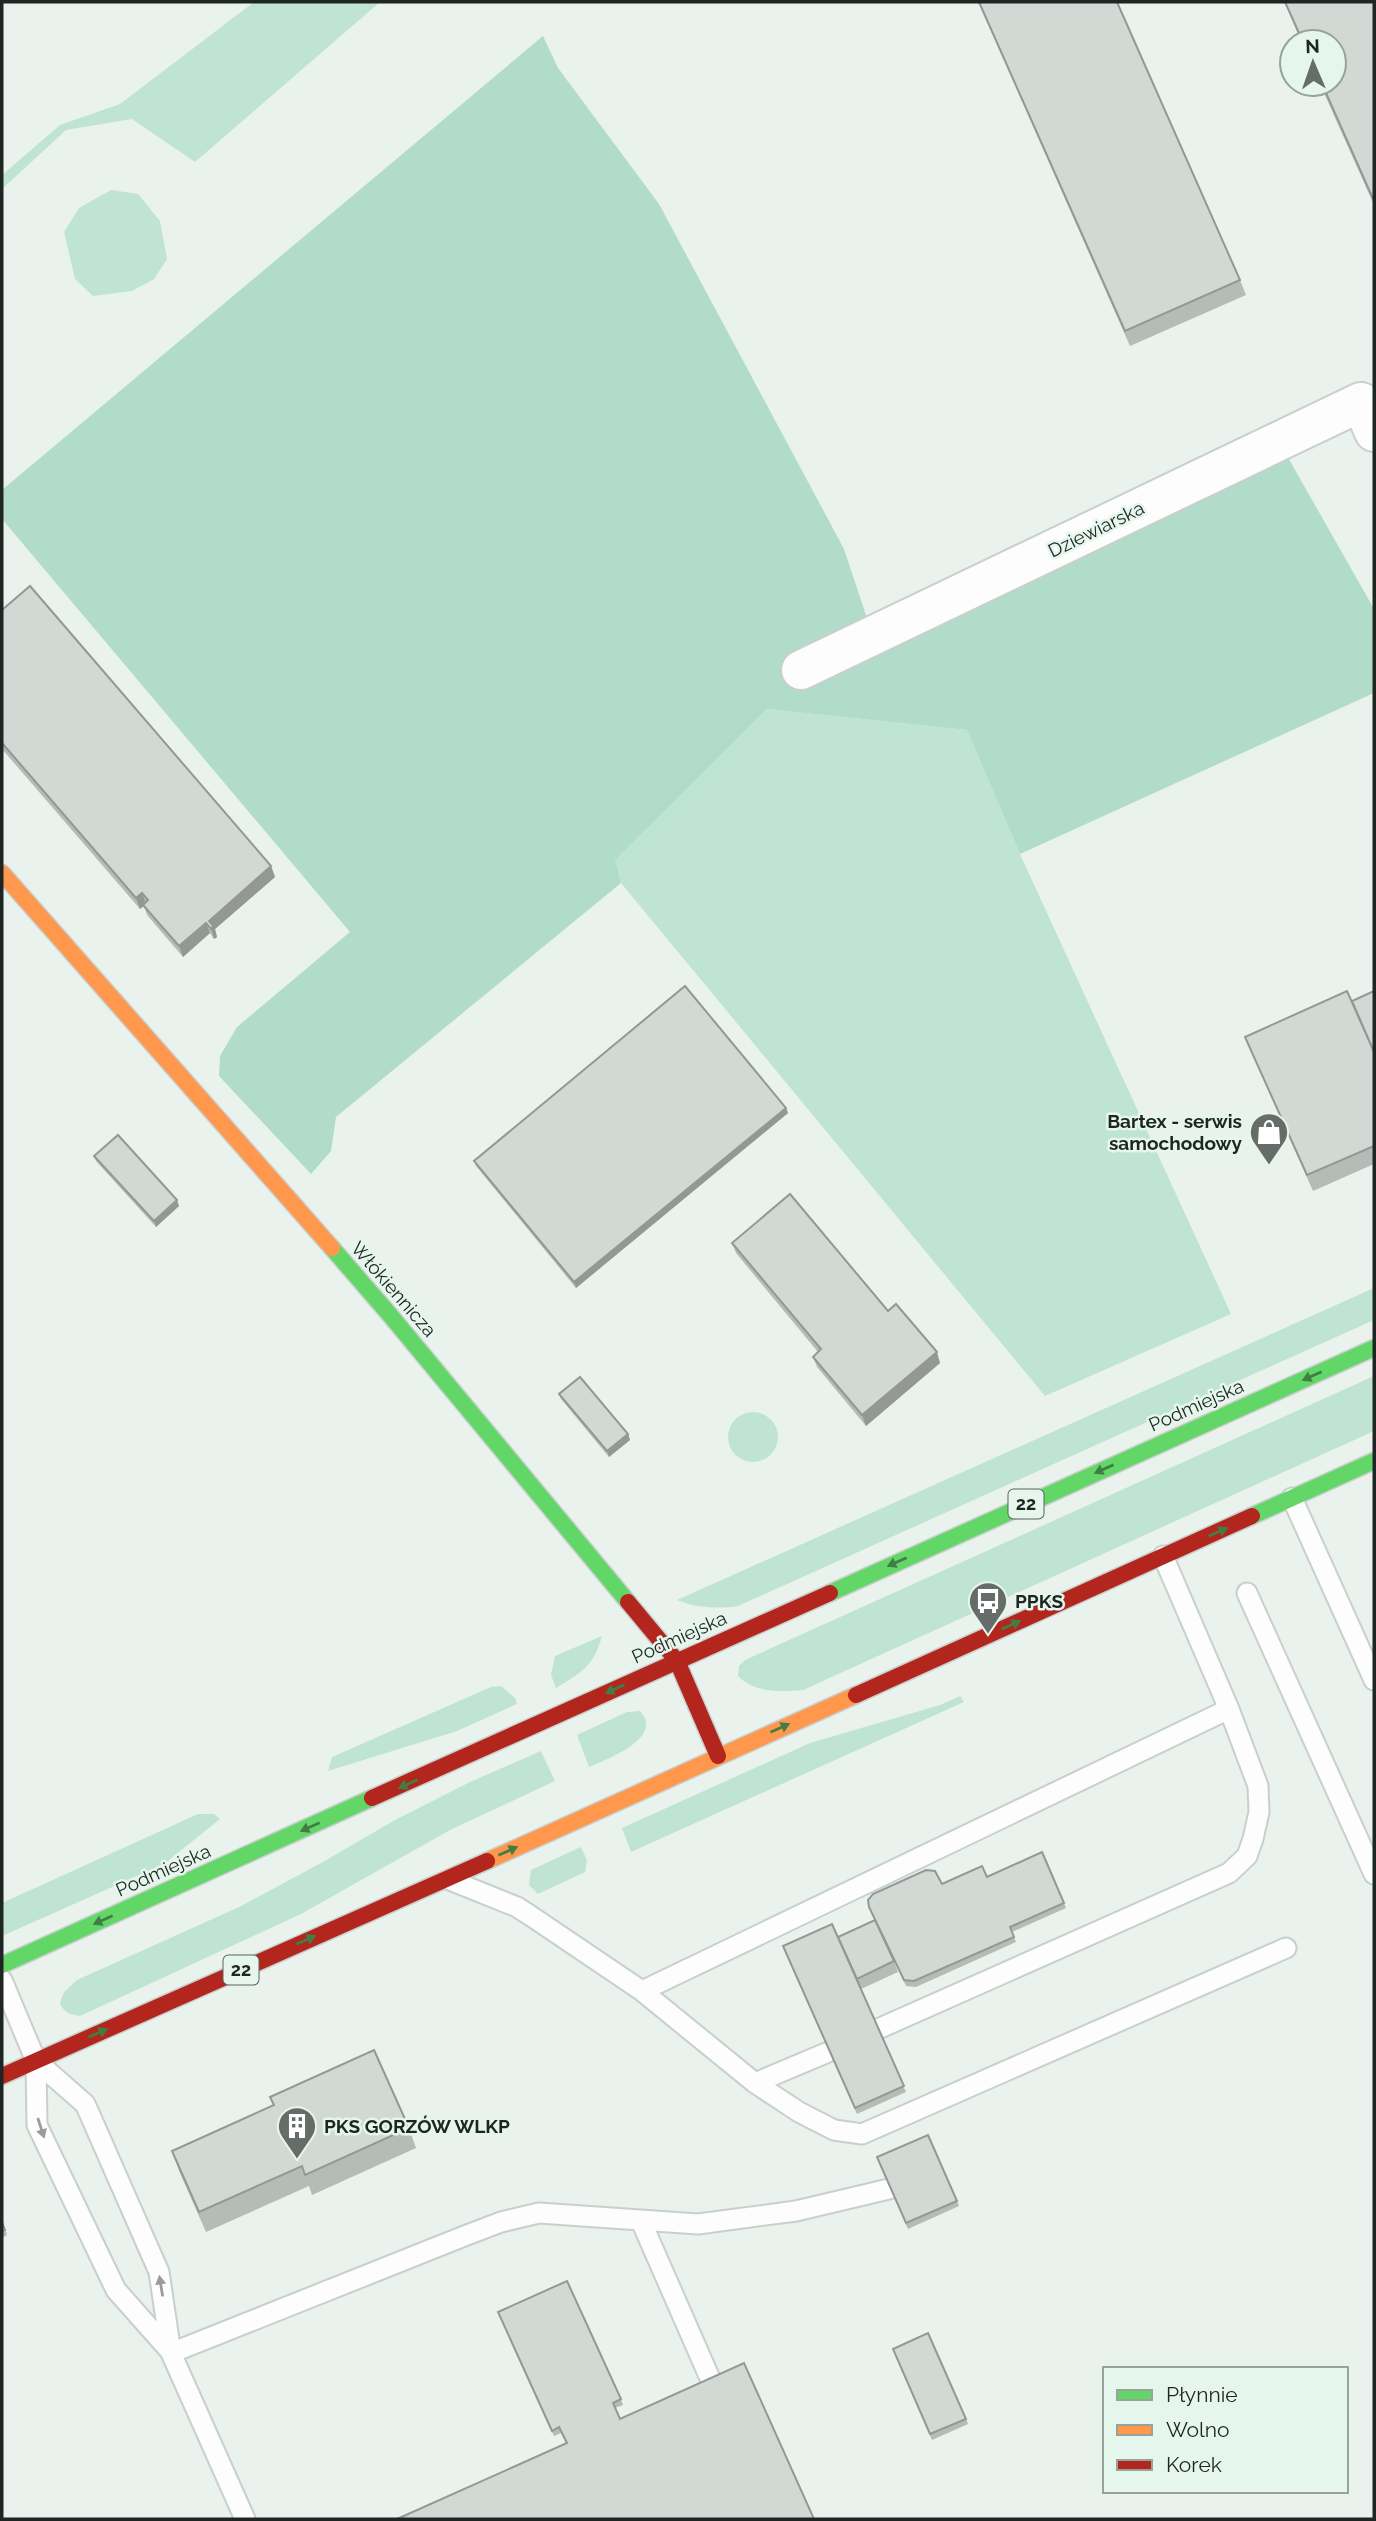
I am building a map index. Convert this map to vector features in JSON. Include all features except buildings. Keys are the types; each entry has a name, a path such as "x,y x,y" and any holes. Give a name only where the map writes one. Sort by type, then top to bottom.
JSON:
{"main road":[{"name":"Włókiennicza","path":"2,873 390,1315 677,1661 718,1756"},
{"name":"Podmiejska","path":"2,1965 1374,1348"},
{"name":"22","path":"2,2076 1374,1461"}],"street":[{"name":"Dziewiarska","path":"801,670 1361,402 1374,432"}],"lane":[{"path":"1292,1498 1374,1679"},
{"path":"878,2029 1229,1872 1247,1856 1259,1812 1258,1787 1229,1709 1164,1556"},
{"path":"1247,1593 1374,1874"},
{"path":"642,1991 1229,1709"},
{"path":"446,1878 517,1907 642,1991 755,2083 799,2112 834,2130 862,2134 1286,1948"},
{"path":"2,1980 36,2061 37,2125 116,2290 171,2353"},
{"path":"755,2083 827,2053"},
{"path":"36,2061 85,2104 159,2272 171,2353 245,2519"},
{"path":"171,2353 501,2222 539,2213 698,2224 796,2211 888,2189"},
{"path":"641,2221 712,2383"}],"green space":[{"path":"254,2 380,2 195,162 132,119 66,130 2,189 2,175 60,125 120,104"},
{"path":"543,36 558,68 659,204 844,549 878,651 1286,454 1374,609 1374,693 1020,854 967,730 767,709 615,860 621,883 336,1117 331,1151 311,1174 219,1076 220,1056 237,1027 350,932 2,519 2,490"},
{"path":"111,190 138,194 160,221 167,259 154,279 132,291 93,296 75,279 64,232 79,208"},
{"path":"767,709 967,730 1020,854 1231,1314 1045,1396 621,883 614,860"},
{"path":"1374,1288 1374,1320 738,1606 707,1607 677,1600"},
{"path":"1374,1376 1374,1431 803,1690 777,1691 760,1688 738,1676 739,1666 745,1660"},
{"path":"753,1412 771,1419 778,1437 771,1455 753,1462 735,1455 728,1437 735,1419"},
{"path":"602,1636 591,1662 573,1678 556,1688 551,1675 555,1656"},
{"path":"501,1686 515,1698 517,1704 457,1731 328,1771 332,1757 491,1687"},
{"path":"960,1696 964,1702 631,1852 622,1828 810,1743 940,1705"},
{"path":"640,1711 646,1721 640,1738 620,1753 589,1767 577,1735 627,1712"},
{"path":"541,1751 555,1781 450,1830 301,1914 80,2016 63,2009 60,2003 64,1992 77,1980 239,1907 395,1820 470,1782"},
{"path":"198,1814 214,1814 220,1819 164,1864 2,1936 2,1903"},
{"path":"581,1847 587,1860 585,1872 538,1894 529,1885 531,1870"}],"traffic: fast":[{"path":"332,1248 628,1602"},
{"path":"830,1593 1374,1348"},
{"path":"1252,1516 1374,1461"},
{"path":"2,1965 372,1798"}],"traffic: slow":[{"path":"2,873 332,1248"},
{"path":"487,1861 856,1695"}],"traffic: jam":[{"path":"856,1695 1252,1516"},
{"path":"372,1798 830,1593"},
{"path":"628,1602 677,1661 718,1756"},
{"path":"2,2076 487,1861"}],"place":[{"name":"Bartex - serwis samochodowy","path":"1269,1166"},
{"name":"PPKS","path":"988,1635"},
{"name":"PKS GORZÓW WLKP","path":"297,2160"}]}
